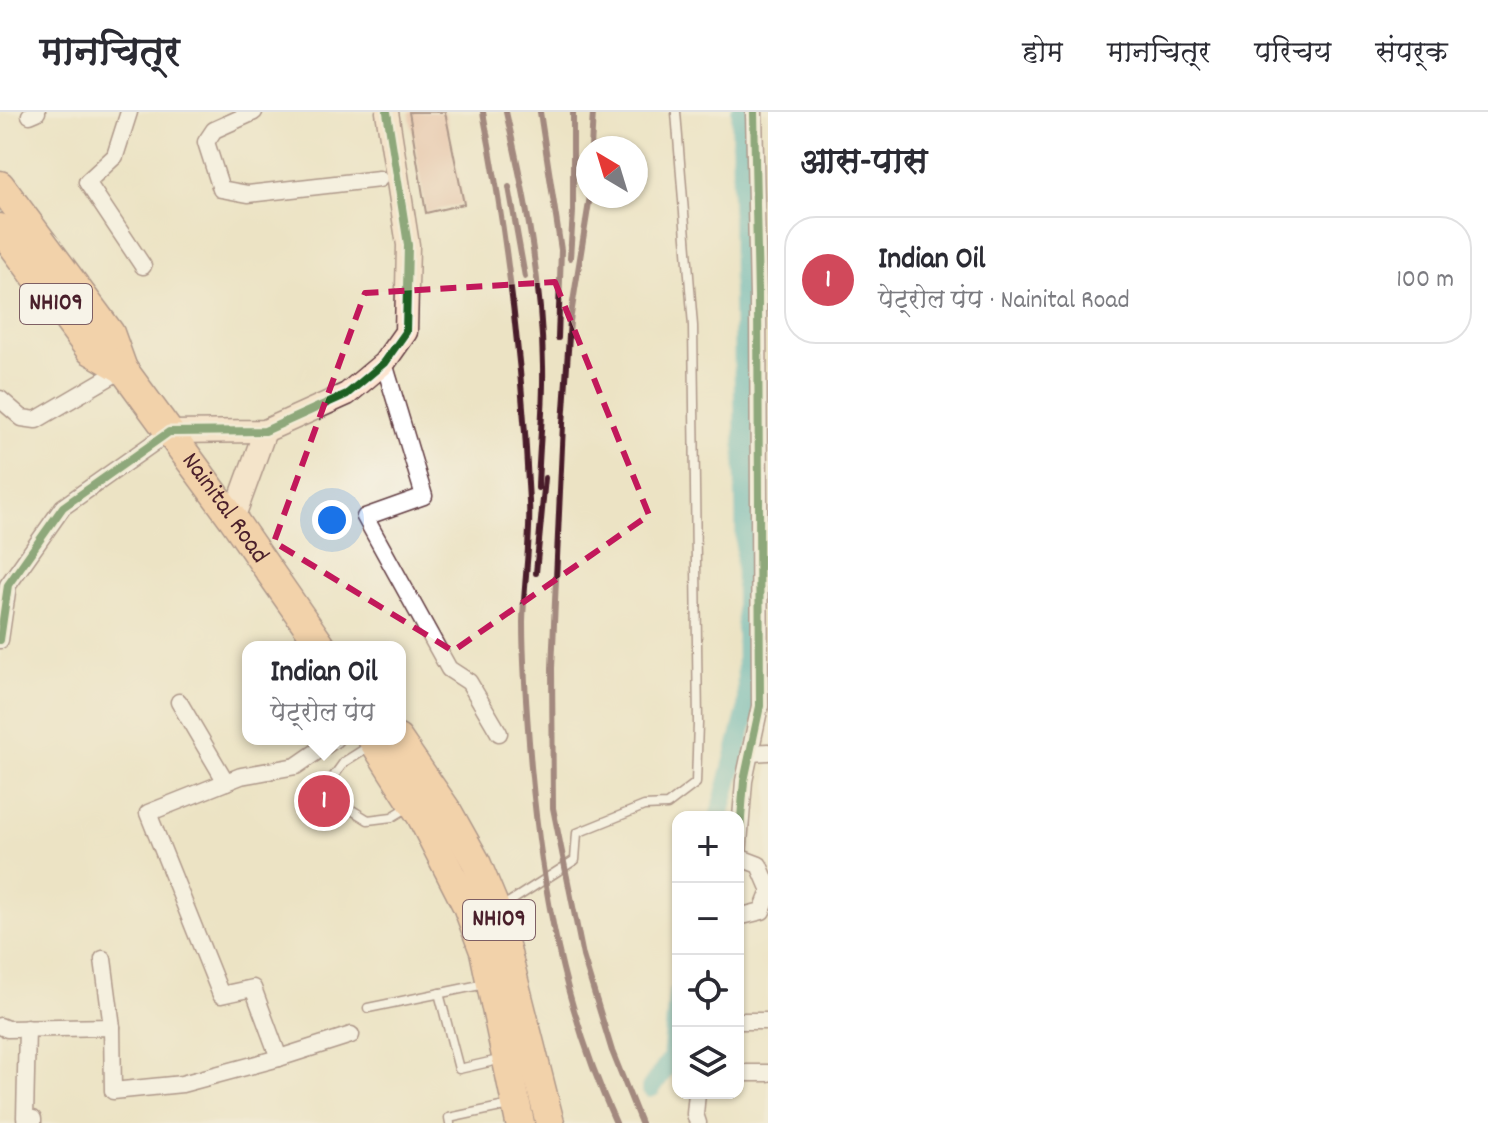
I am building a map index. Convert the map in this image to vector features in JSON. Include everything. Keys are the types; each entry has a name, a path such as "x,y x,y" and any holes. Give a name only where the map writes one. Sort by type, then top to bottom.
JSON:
{"highway":[{"path":"0,185 110,333 123,369"},
{"name":"Nainital Road","path":"0,228 90,350 123,369 318,641"},
{"name":"NH109","path":"385,745 476,862 496,910 506,1058 518,1114"},
{"name":"NH109","path":"424,798 484,951 501,980 550,1123"}],"street":[{"path":"129,112 115,156 87,182 143,266"},
{"path":"254,112 214,130 206,142 221,189 248,194 379,179"},
{"path":"0,640 4,588 63,507 169,432 265,431 347,394 384,363 406,332 408,245 387,112"},
{"path":"742,811 744,781 760,706 764,518 754,112"},
{"path":"384,363 424,496 365,517 449,669 469,682 499,733"},
{"path":"0,399 22,418 36,420 123,369"},
{"path":"233,519 265,431"},
{"path":"179,702 226,782"},
{"path":"279,1058 253,988 221,995 148,813 241,776 296,766 326,745"},
{"path":"750,753 768,752"},
{"path":"744,859 759,865 768,886"},
{"path":"744,916 762,911 768,896"},
{"path":"103,959 112,1027 113,1091 182,1084 351,1035"},
{"path":"744,1021 768,1021"},
{"path":"0,1026 7,1029 112,1027"},
{"path":"27,1028 25,1118 33,1119 33,1123"},
{"path":"744,1073 768,1073"},
{"path":"696,1099 695,1114 698,1123"}],"lane":[{"path":"496,910 575,860 577,833 644,806 667,805 696,783 693,326 676,112"},
{"path":"373,745 344,762 331,780 347,807 368,820 392,817 424,798"},
{"path":"368,1008 501,980"},
{"path":"439,993 459,1069 506,1058"},
{"path":"450,1123 449,1118 518,1114"}],"highlighted area":[{"path":"555,282 649,515 453,651 274,542 365,293"}],"building":[{"path":"409,112 445,112 464,204 426,213"}],"waterway":[{"path":"721,811 747,710 741,112"},
{"path":"651,1088 672,1058 675,1027"}],"railway":[{"path":"483,112 507,257 523,403 529,516 524,658 536,813 549,903 569,993 582,1037 616,1123"},
{"path":"506,112 526,206 542,334 538,488"},
{"path":"540,112 561,250 558,338"},
{"path":"570,258 573,112"},
{"path":"592,136 593,112"},
{"path":"509,187 525,277"},
{"path":"588,208 570,321 563,424 552,668 553,808 583,956 612,1051 641,1123"},
{"path":"536,573 545,478"}],"cycle path":[{"path":"0,640 8,585 63,507 169,432 265,431 347,394 384,363 406,332 408,245 387,112"},
{"path":"742,811 744,781 760,706 754,112"}],"place":[{"name":"Indian Oil","path":"324,801"}]}
